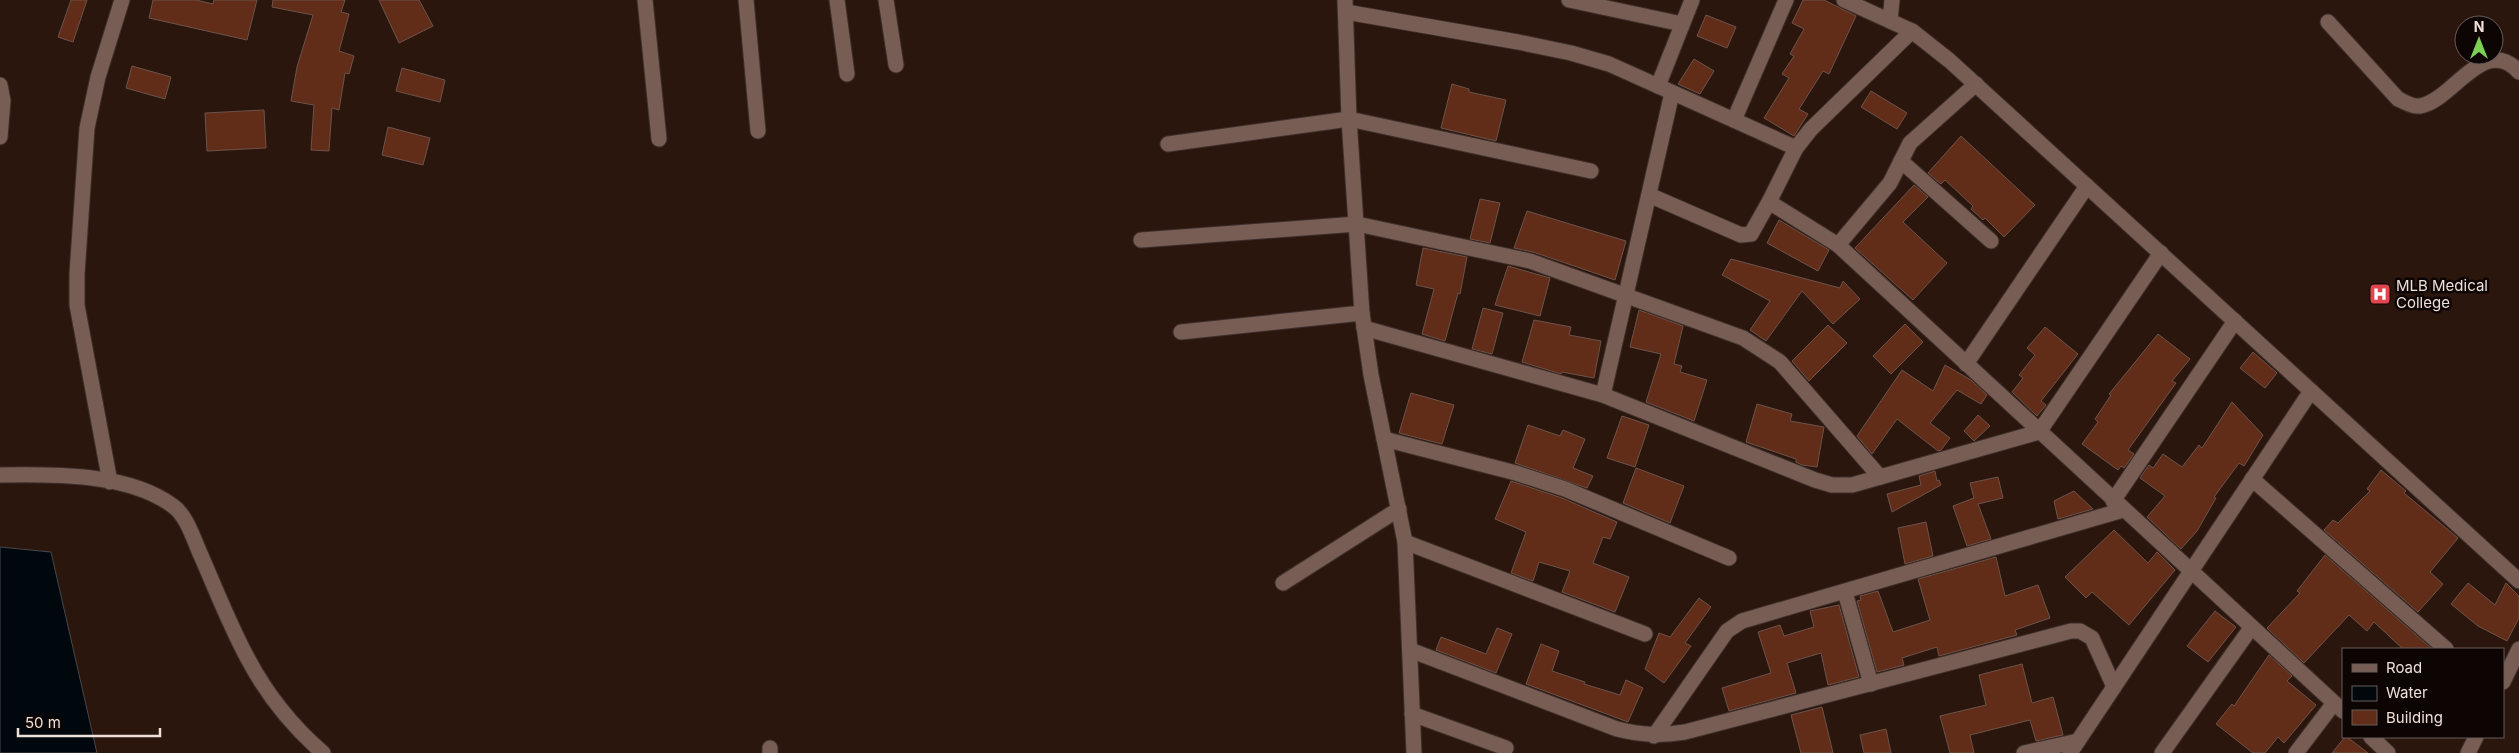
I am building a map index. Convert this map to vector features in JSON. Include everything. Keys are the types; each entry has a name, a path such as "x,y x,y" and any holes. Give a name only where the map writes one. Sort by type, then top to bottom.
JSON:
{"street":[{"path":"110,482 82,331 78,304 78,274 87,128 98,77 122,0"},
{"path":"645,0 659,139"},
{"path":"746,0 758,132"},
{"path":"837,0 847,74"},
{"path":"886,0 896,65"},
{"path":"1569,0 1682,24"},
{"path":"1658,86 1692,0"},
{"path":"1734,120 1786,0"},
{"path":"1844,0 1912,31 1932,45 2519,581"},
{"path":"1890,21 1892,0"},
{"path":"1414,753 1406,542 1371,375 1363,321 1349,118 1345,6 1572,53 1609,64 1796,148"},
{"path":"2328,22 2398,99 2410,105 2421,106 2435,100 2487,61 2502,61 2519,72"},
{"path":"1649,195 1741,235 1751,234 1796,148 1830,108 1912,31"},
{"path":"1838,245 1890,183 1910,144 1976,84"},
{"path":"0,85 3,121 0,137"},
{"path":"1603,394 1672,93"},
{"path":"1168,144 1349,118 1591,171"},
{"path":"1901,162 1991,241"},
{"path":"1966,364 2087,186"},
{"path":"1769,202 1838,245 2190,573 2338,707 2296,753"},
{"path":"1142,240 1357,224 1530,261 1743,338 1780,362 1880,477"},
{"path":"1181,332 1363,321 1603,394 1832,485 1852,485 2039,432 2160,253"},
{"path":"1654,736 1727,631 1742,621 1846,592 2118,506 2235,321"},
{"path":"2024,753 2074,747 2311,391"},
{"path":"1384,439 1565,489 1728,558"},
{"path":"0,475 65,475 110,482 158,496 175,507 188,527 248,658 274,703 323,753"},
{"path":"2252,479 2445,648"},
{"path":"1283,583 1399,509"},
{"path":"1406,542 1645,634"},
{"path":"1846,592 1871,684"},
{"path":"2162,753 2251,628"},
{"path":"1410,650 1617,729 1642,736 1685,732 2080,631 2092,638 2114,687"},
{"path":"2504,680 2519,649"},
{"path":"1412,714 1506,748"},
{"path":"2372,738 2388,753"},
{"path":"2468,753 2476,738"}],"water":[{"path":"0,547 51,552 97,753 0,753"}],"building":[{"path":"71,0 87,0 73,42 58,37"},
{"path":"153,0 196,0 213,4 214,0 257,0 247,40 149,18"},
{"path":"273,0 345,0 341,12 349,14 339,51 354,56 349,74 345,73 339,110 332,108 329,151 311,150 314,105 291,101 297,67 313,15 272,7"},
{"path":"379,0 419,0 433,26 399,43"},
{"path":"1803,0 1824,0 1856,16 1829,74 1823,71 1799,109 1808,114 1794,136 1764,118 1789,78 1782,74 1794,56 1790,54 1804,29 1792,23"},
{"path":"1706,15 1736,27 1727,48 1697,36"},
{"path":"1694,59 1714,71 1700,94 1678,84"},
{"path":"132,66 171,77 165,99 126,88"},
{"path":"402,68 445,80 440,102 396,91"},
{"path":"1452,84 1469,89 1469,92 1506,100 1496,141 1441,128"},
{"path":"1871,91 1907,113 1897,129 1861,107"},
{"path":"264,110 266,148 207,151 205,113"},
{"path":"388,127 430,138 423,165 382,155"},
{"path":"1961,136 2035,205 2004,237 1985,218 1983,220 1971,209 1973,206 1945,180 1941,184 1928,173"},
{"path":"1914,185 1928,197 1903,222 1947,263 1913,300 1855,248"},
{"path":"1480,199 1500,203 1490,243 1470,239"},
{"path":"1527,211 1626,241 1615,280 1533,252 1514,248"},
{"path":"1779,220 1829,250 1818,271 1767,243"},
{"path":"1423,248 1467,257 1460,294 1458,293 1445,341 1422,334 1434,289 1416,285"},
{"path":"1731,259 1840,288 1843,281 1860,299 1833,324 1802,291 1766,341 1750,330 1770,301 1722,275"},
{"path":"1508,266 1550,278 1540,316 1495,305"},
{"path":"1483,308 1503,313 1492,354 1472,349"},
{"path":"1639,310 1683,326 1674,364 1682,366 1680,372 1707,380 1694,421 1646,402 1661,354 1630,347"},
{"path":"1534,320 1571,327 1569,335 1601,341 1594,378 1562,372 1561,374 1522,362"},
{"path":"1905,324 1923,342 1891,374 1873,356"},
{"path":"1828,325 1847,343 1809,381 1792,361"},
{"path":"2045,327 2078,354 2041,401 2046,405 2037,416 2012,392 2023,378 2019,375 2035,355 2027,348"},
{"path":"2158,334 2190,359 2172,381 2176,383 2128,450 2134,454 2124,468 2121,466 2118,470 2082,444 2098,422 2095,419 2111,395 2109,394"},
{"path":"2253,352 2277,373 2265,388 2240,368"},
{"path":"1945,365 1971,380 1987,395 1981,404 1957,390 1930,423 1950,438 1941,450 1938,451 1897,419 1872,454 1857,436 1902,370 1933,391"},
{"path":"1411,393 1454,405 1442,444 1399,433"},
{"path":"2232,402 2263,435 2244,466 2239,463 2214,497 2216,498 2197,531 2181,549 2147,517 2165,496 2140,478 2149,465 2153,468 2163,454 2182,467 2199,445 2202,448"},
{"path":"1757,404 1792,414 1790,421 1824,427 1817,467 1802,465 1796,462 1796,459 1746,442"},
{"path":"1978,415 1990,426 1974,441 1964,431"},
{"path":"1622,416 1649,425 1635,467 1607,458"},
{"path":"1528,425 1560,436 1563,430 1585,439 1573,468 1593,476 1587,488 1515,463"},
{"path":"1636,468 1684,486 1670,523 1623,503"},
{"path":"2381,470 2406,491 2404,493 2458,538 2430,572 2443,584 2418,612 2324,530 2333,520 2338,523 2370,491 2367,489"},
{"path":"1935,471 1937,481 1939,480 1941,485 1892,512 1887,494 1921,485 1919,476"},
{"path":"1998,477 2003,498 1978,504 1991,539 1967,546 1953,506 1974,498 1970,483"},
{"path":"1511,481 1562,498 1617,522 1610,539 1603,537 1593,563 1629,577 1615,612 1562,592 1570,571 1539,562 1533,581 1511,573 1526,532 1495,519"},
{"path":"2074,491 2093,509 2058,519 2054,501"},
{"path":"1926,522 1933,556 1905,564 1898,528"},
{"path":"2114,530 2148,563 2157,552 2175,570 2129,625 2092,592 2086,598 2065,577"},
{"path":"2325,555 2431,648 2402,648 2374,622 2367,631 2349,615 2304,663 2267,628 2300,593 2297,591"},
{"path":"1996,557 2005,596 2038,585 2050,618 2015,630 2017,635 1939,656 1937,647 1902,658 1904,665 1877,672 1857,601 1861,600 1860,596 1878,591 1893,632 1930,620 1918,579"},
{"path":"2468,583 2495,605 2506,583 2519,596 2519,618 2507,641 2478,626 2451,604"},
{"path":"1699,598 1711,607 1685,643 1691,646 1664,683 1645,669 1659,633 1670,637"},
{"path":"1839,605 1859,677 1828,685 1821,653 1787,663 1796,693 1729,711 1722,688 1771,673 1758,632 1780,625 1784,636 1814,627 1810,611"},
{"path":"2215,611 2236,627 2208,662 2187,646"},
{"path":"1497,628 1512,634 1496,673 1436,650 1441,637 1486,654"},
{"path":"1541,644 1559,651 1552,671 1585,682 1584,684 1620,695 1626,680 1643,688 1628,722 1526,684"},
{"path":"2269,655 2292,676 2287,681 2316,705 2284,743 2278,737 2265,753 2253,753 2216,724 2232,704 2234,706"},
{"path":"2022,664 2032,703 2053,697 2063,735 2036,741 2030,720 1970,735 1974,753 1950,753 1940,716 1986,705 1979,675"},
{"path":"1822,707 1833,753 1801,753 1791,715"},
{"path":"1886,729 1891,753 1864,753 1860,735"},
{"path":"2344,738 2348,738 2368,753 2332,753"}],"place":[{"name":"MLB Medical College","path":"2380,294"}]}
